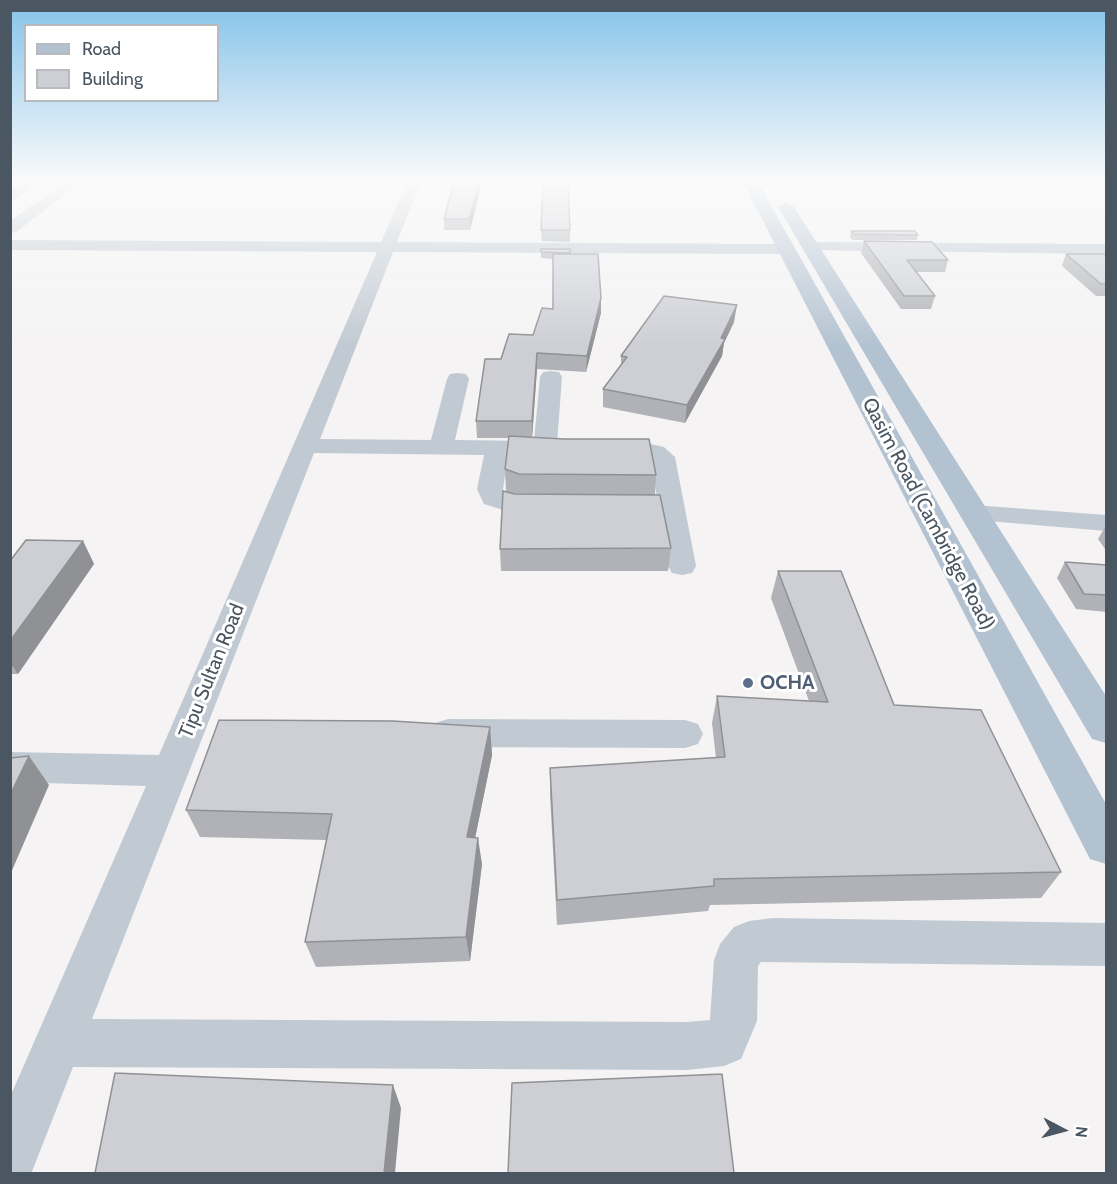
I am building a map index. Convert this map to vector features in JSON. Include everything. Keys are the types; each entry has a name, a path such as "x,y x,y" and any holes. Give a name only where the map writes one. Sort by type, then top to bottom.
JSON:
{"main road":[{"name":"Qasim Road (Cambridge Road)","path":"789,237 974,513 1107,728"},
{"name":"Qasim Road (Cambridge Road)","path":"793,237 1107,845"}],"street":[{"name":"Tipu Sultan Road","path":"10,1160 391,237"},
{"path":"10,245 1107,249"},
{"path":"551,377 566,448"},
{"path":"441,447 458,379"},
{"path":"305,446 641,449 655,452 663,457 659,507 681,566"},
{"path":"497,447 490,489 493,498 516,506 564,506"},
{"path":"974,513 1107,523"},
{"path":"188,731 223,732"},
{"path":"413,733 685,734"},
{"path":"10,767 171,771"},
{"path":"59,1043 687,1046 724,1042 734,1021 736,960 749,942 773,939 1107,945"}],"building":[{"path":"864,241 932,242 948,260 907,260 935,296 904,296"},
{"path":"541,249 570,249 570,253 541,252"},
{"path":"553,254 598,254 601,298 587,356 537,353 532,421 476,421 485,359 501,359 509,334 533,335 542,308 553,309"},
{"path":"1066,254 1107,254 1107,284 1101,284"},
{"path":"664,296 737,305 721,338 725,339 687,405 603,389 627,357 621,356"},
{"path":"509,436 564,439 649,439 656,475 519,474 505,469"},
{"path":"503,491 515,494 660,495 671,548 500,549"},
{"path":"26,540 83,541 10,641 10,561"},
{"path":"1065,562 1107,565 1107,595 1084,594"},
{"path":"778,571 841,571 894,705 981,710 1061,872 714,879 714,886 557,900 550,768 725,757 717,696 828,702"},
{"path":"219,720 393,721 490,727 467,837 478,838 466,937 305,942 332,814 186,810"},
{"path":"29,756 10,795 10,758"},
{"path":"115,1073 393,1085 384,1173 95,1173"},
{"path":"722,1074 734,1173 508,1173 512,1083"}],"place":[{"name":"OCHA","path":"748,683"}]}
